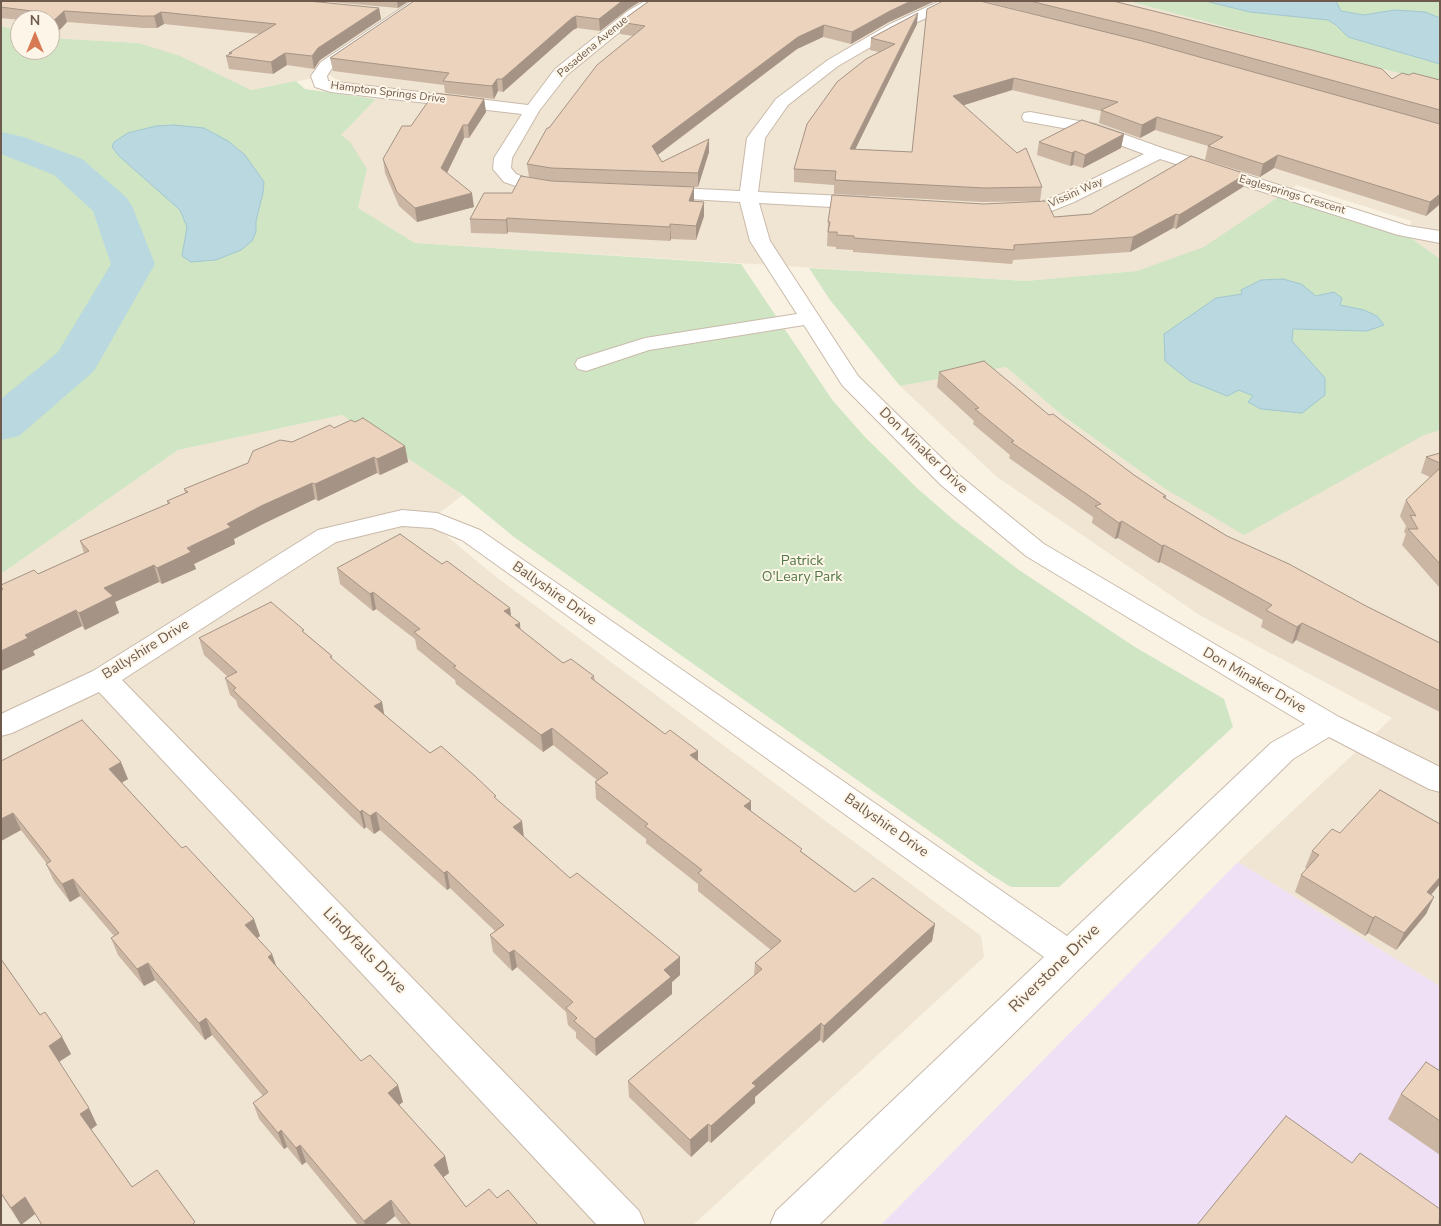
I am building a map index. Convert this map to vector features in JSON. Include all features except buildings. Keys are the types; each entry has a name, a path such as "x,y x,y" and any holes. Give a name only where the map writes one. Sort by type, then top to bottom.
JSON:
{"street":[{"name":"Hampton Springs Drive","path":"422,1 326,65 319,76 321,84 332,87 532,110"},
{"name":"Pasadena Avenue","path":"572,189 528,185 510,178 502,169 503,158 532,110 561,72 633,14 655,1"},
{"name":"Don Minaker Drive","path":"957,2 895,27 833,63 782,102 756,138 748,196 760,241 850,380 950,480 1035,550 1328,724 1440,781"},
{"path":"381,13 401,15"},
{"name":"Eaglesprings Crescent","path":"1030,117 1089,128 1159,153 1405,231 1440,237"},
{"name":"Vissini Way","path":"992,210 1042,208 1068,198 1159,153"},
{"path":"641,192 886,204"},
{"path":"586,364 645,344 809,318"},
{"name":"Ballyshire Drive","path":"1,726 103,678 327,536 402,518 437,521 470,535 1069,956"},
{"name":"Lindyfalls Drive","path":"103,678 625,1225"},
{"name":"Riverstone Drive","path":"790,1225 1282,751 1328,724"}],"shaded area":[{"path":"1,1 1128,1 1440,84 1440,259 1411,238 1411,221 1297,185 1204,248 1137,271 1026,281 415,243 358,208 367,169 341,135 386,89 341,83 330,75 251,90 138,43 60,39 60,10 10,10 10,28 1,26"},
{"path":"1006,367 1063,416 1164,488 1440,430 1440,986 1238,862 1392,718 1201,616 997,477 900,386"},
{"path":"342,415 463,495 429,521 491,573 981,936 984,957 693,1225 1,1225 1,574 178,450"},
{"path":"1238,862 1440,986 1440,1225 881,1225"}],"green space":[{"path":"1128,1 1440,1 1440,84"},
{"name":"Patrick O'Leary Park","path":"1,26 10,28 10,60 60,60 60,39 138,43 180,56 251,90 296,81 305,89 376,99 341,135 350,142 367,169 358,208 415,243 741,264 833,401 865,437 918,489 955,521 1019,570 1135,647 1224,699 1233,727 1059,887 1011,887 514,537 463,495 342,415 178,450 1,574"},
{"path":"1280,196 1411,238 1440,259 1440,430 1424,435 1244,535 1164,488 1063,416 1006,367 900,386 830,300 809,268 1026,281 1137,271 1204,247"}],"water":[{"path":"1205,1 1336,1 1341,11 1364,15 1394,10 1425,12 1440,18 1440,64 1348,37 1328,20 1250,12"},
{"path":"174,125 204,128 228,141 245,155 264,182 256,221 256,232 252,241 241,250 216,260 191,262 182,256 187,227 180,210 119,156 112,147 114,142 128,133 156,126"},
{"path":"1283,279 1301,284 1316,296 1334,292 1342,298 1340,305 1364,310 1377,316 1384,325 1367,331 1293,329 1292,341 1325,378 1325,395 1302,413 1261,409 1248,402 1253,396 1239,390 1227,396 1190,381 1165,361 1164,334 1216,298 1242,294 1241,290 1261,280"}],"waterway":[{"path":"1,143 68,167 112,206 133,264 77,361 1,425"}]}
